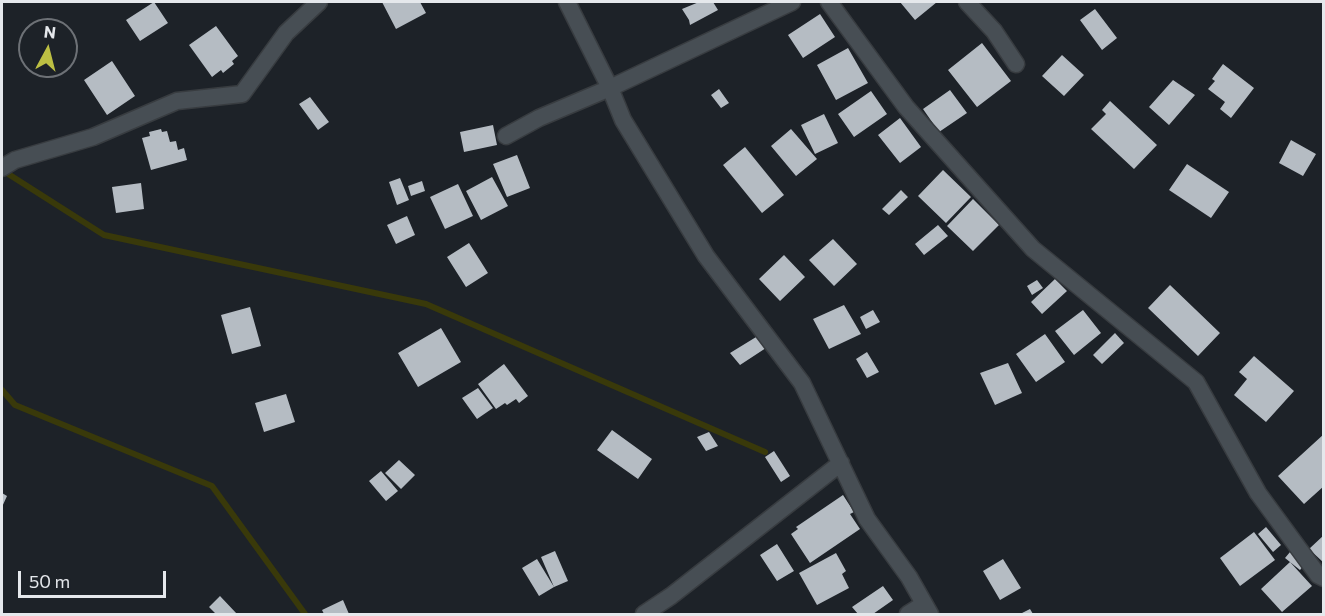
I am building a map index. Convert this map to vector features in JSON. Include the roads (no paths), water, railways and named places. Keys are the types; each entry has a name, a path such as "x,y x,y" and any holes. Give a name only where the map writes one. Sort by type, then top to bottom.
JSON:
{"street":[{"path":"2,168 15,160 93,137 177,101 242,94 286,33 319,2"},
{"path":"567,2 610,88 623,120 706,256 802,382 867,519 909,577 927,609 908,615"},
{"path":"506,136 539,118 610,88 792,2"},
{"path":"829,2 906,107 1033,249 1196,382 1258,493 1318,575 1323,578"},
{"path":"967,2 994,31 1016,64"},
{"path":"644,615 841,463"}],"waterway":[{"path":"2,170 104,235 426,304 765,452"},
{"path":"2,390 15,405 212,486 305,614"}]}
